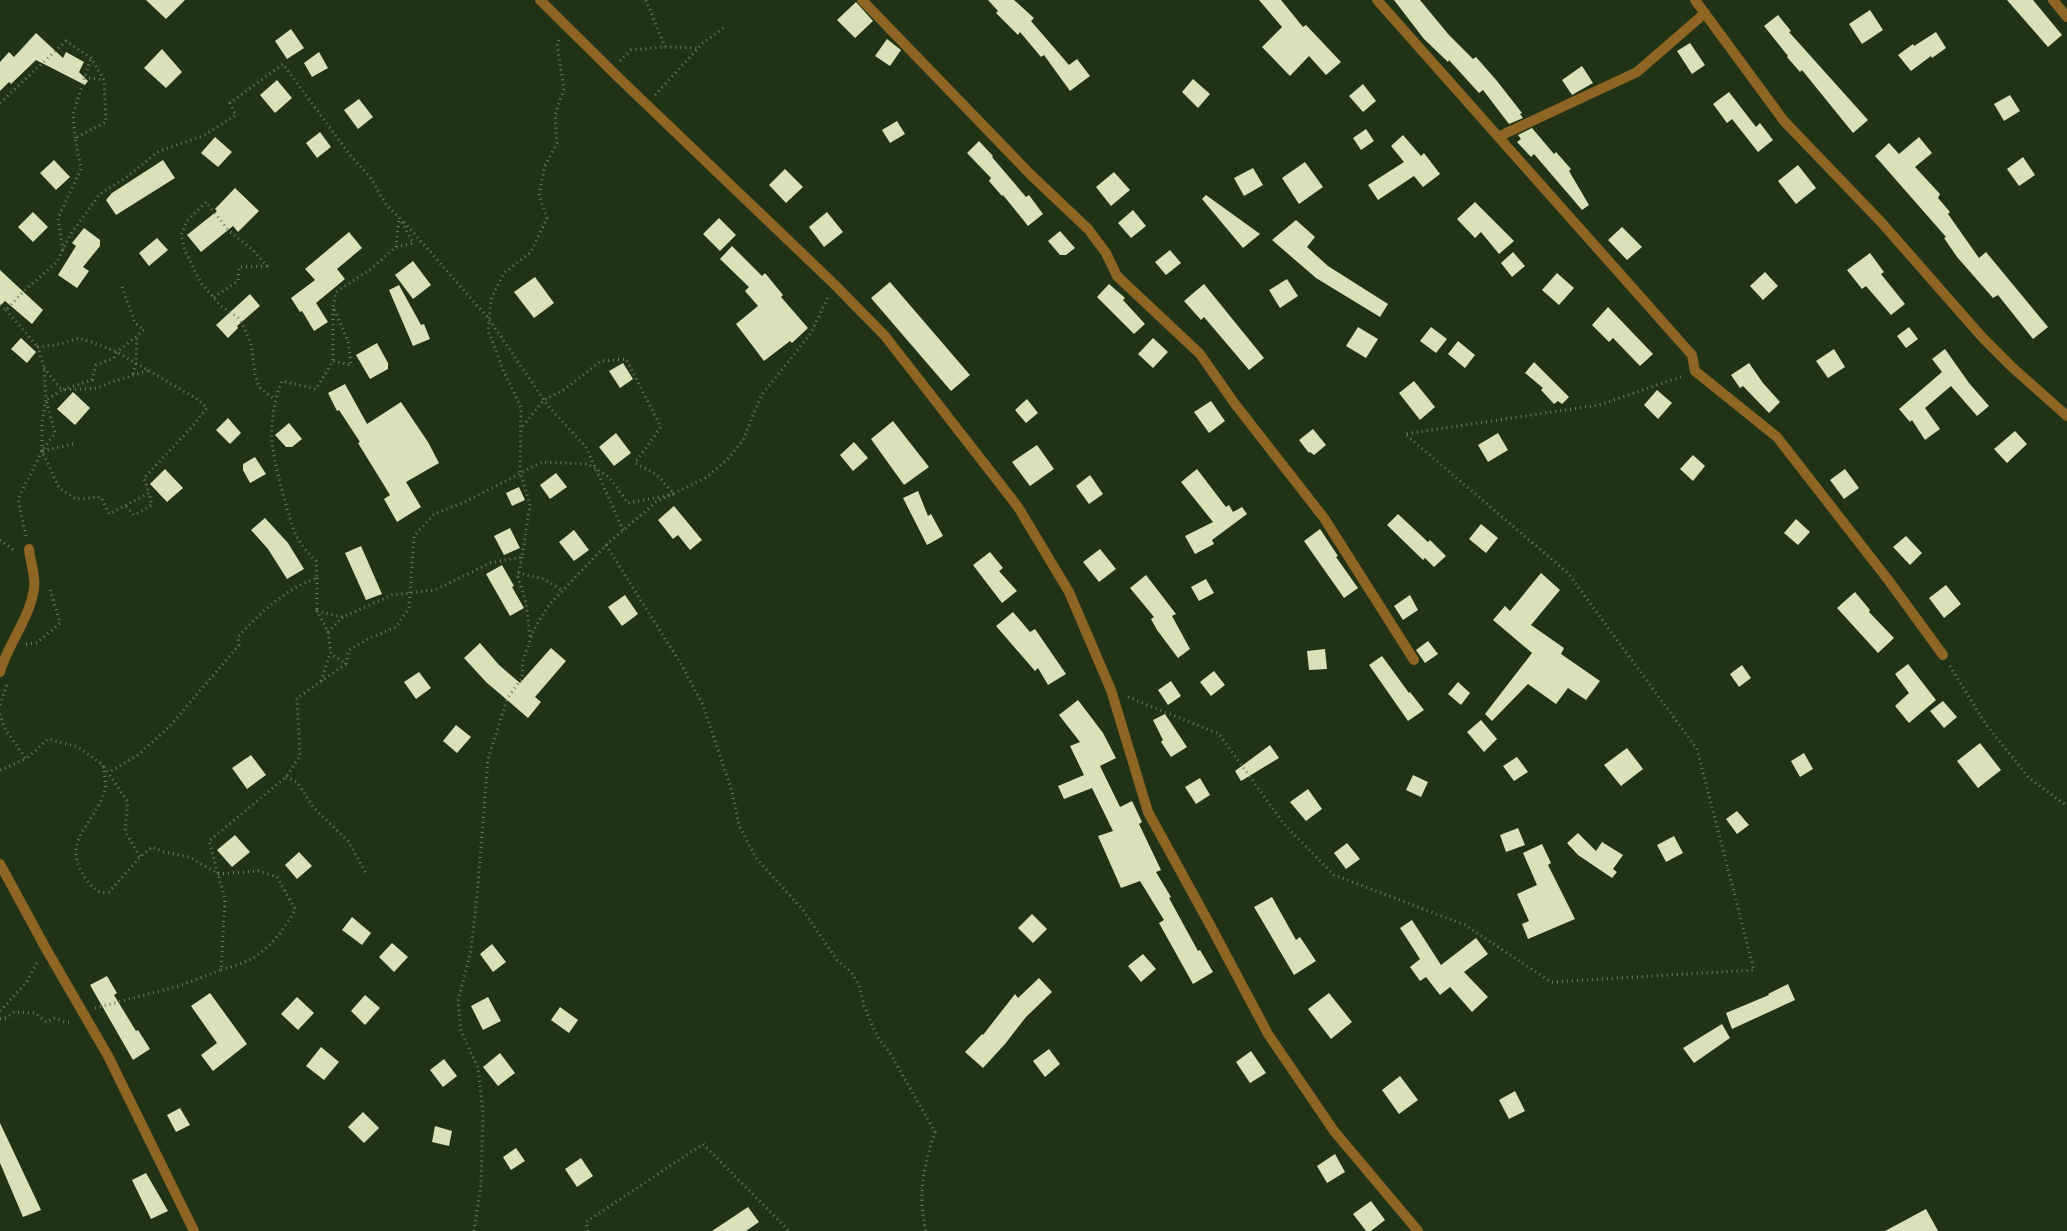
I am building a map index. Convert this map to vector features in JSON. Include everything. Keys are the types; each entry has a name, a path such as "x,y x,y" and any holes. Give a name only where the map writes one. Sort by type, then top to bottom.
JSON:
{"street":[{"path":"540,0 646,105 834,284 885,336 1018,507 1069,592 1111,690 1148,812 1268,1034 1334,1131 1418,1231"},
{"path":"862,0 1030,174 1088,229 1106,253 1117,276 1200,354 1235,404 1324,518 1414,660"},
{"path":"1377,0 1500,136 1632,289 1692,355 1695,371 1777,437 1944,655"},
{"path":"1695,0 1784,121 1881,222 1982,337 2013,368 2067,416"},
{"path":"2053,0 2067,17"},
{"path":"1500,136 1637,72 1705,13"},
{"path":"0,672 5,654 22,627 34,587 29,549"},
{"path":"0,864 108,1056 194,1231"}],"path":[{"path":"646,0 665,47"},
{"path":"530,639 526,603 518,573 530,504 520,472 521,407 503,370 488,330 491,299 504,273 531,252 547,218 539,195 545,166 557,142 555,115 564,89 557,44 564,24"},
{"path":"646,105 698,48 726,26"},
{"path":"0,103 66,41 92,58 104,80 106,122 75,138"},
{"path":"610,69 631,50 665,47 698,48"},
{"path":"63,250 58,218 81,169 73,114 92,58"},
{"path":"6,310 26,289 57,262 70,236 100,194 128,176 158,151 203,136 236,115 230,103 282,64 350,154 370,177 387,206 399,217 489,319 544,400 586,447 623,530"},
{"path":"84,77 104,80"},
{"path":"214,297 238,281 239,266 267,266 253,250 229,231 206,202 187,221 181,235 185,251 201,283 221,306 240,318 251,343 255,374 259,387 274,399"},
{"path":"321,682 330,654 328,632 317,612 316,561 306,551 296,536 279,478 272,442 274,399 282,380 316,389 333,361 333,307 336,292 371,270 396,247 413,243 399,217"},
{"path":"396,247 399,217"},
{"path":"474,1231 482,1184 483,1112 478,1068 461,1031 458,1002 471,950 488,759 507,699 522,678 523,662 533,631 549,606 606,545 656,502 707,476 730,458 742,440 761,396 811,333 834,284"},
{"path":"122,288 135,324 144,330 117,352 114,358 96,365 92,380 62,390 46,400 42,424 42,451 59,488 76,500 101,497 109,514 149,493"},
{"path":"0,305 38,348 44,368 46,400 55,433 42,451 18,499 29,549"},
{"path":"333,307 348,341 351,365 333,361"},
{"path":"133,375 136,362 137,336"},
{"path":"38,348 61,344 79,338 117,352 136,362 198,399 207,408 144,478 152,505 134,515 125,505"},
{"path":"522,427 544,400 565,389 601,361 626,359 661,427 635,463 656,474 674,494"},
{"path":"44,368 62,390"},
{"path":"62,390 98,388 150,370"},
{"path":"1111,690 1219,734 1284,824 1334,875 1465,925 1551,982 1754,970 1697,749 1568,573 1405,434 1599,405 1695,371"},
{"path":"42,451 73,444"},
{"path":"222,970 225,899 209,841 286,777 300,756 297,698 346,664 349,650 370,638 396,627 409,608 414,536 434,514 473,498 542,462 588,464 609,477 628,503 674,494"},
{"path":"606,545 681,664 703,704 732,790 739,825 750,845 758,859 803,910 837,960 851,972 859,986 864,1006 875,1032 894,1059 935,1132 927,1156 920,1193 926,1231"},
{"path":"328,632 343,617 392,595 435,590 490,564 522,557"},
{"path":"518,573 544,579 564,590"},
{"path":"108,772 138,755 170,726 239,645 238,637 254,619 280,597 302,583 317,578"},
{"path":"317,612 343,617"},
{"path":"330,654 346,664"},
{"path":"1944,655 1985,724 2029,778 2067,806"},
{"path":"0,714 2,727 26,759"},
{"path":"0,770 26,759 48,739 78,747 103,765 128,802 125,831 140,857"},
{"path":"0,1019 6,1018 14,1012 35,1013 46,1022 55,1018 65,1022 179,986 252,959 279,935 289,922 295,909 276,877 258,871 219,874 189,857 164,852 152,847 140,857 109,892 100,892 94,889 83,876 76,854 79,835 105,791 103,765"},
{"path":"286,777 297,782 314,808 348,840 366,875"},
{"path":"0,1011 26,983 45,947"},
{"path":"588,1231 586,1222 702,1144 789,1231"}],"building":[{"path":"146,0 185,0 166,19"},
{"path":"988,0 1014,0 1034,18 1031,21 1069,65 1077,59 1090,76 1070,91 1044,55 1041,57 1020,32 1018,35 996,13 998,11"},
{"path":"1259,0 1281,0 1303,27 1306,25 1341,62 1326,75 1309,56 1290,76 1262,47 1282,27"},
{"path":"1394,0 1420,0 1449,35 1473,59 1476,57 1497,81 1522,113 1520,114 1523,118 1509,124 1483,90 1479,93 1449,60 1448,62 1424,39"},
{"path":"2007,0 2033,0 2062,35 2048,47"},
{"path":"856,2 873,21 855,38 837,20"},
{"path":"1870,10 1883,30 1862,44 1849,24"},
{"path":"1778,15 1791,31 1789,32 1868,120 1853,133 1802,70 1800,72 1787,57 1764,26"},
{"path":"291,29 304,48 287,59 275,41"},
{"path":"1936,32 1946,48 1932,58 1931,56 1911,71 1898,55 1913,44 1914,46"},
{"path":"36,33 63,58 66,52 84,62 79,72 88,81 85,85 36,60 11,84 9,82 0,91 0,62 9,52 14,57"},
{"path":"887,39 901,50 890,66 875,56"},
{"path":"1690,43 1705,65 1692,74 1677,51"},
{"path":"162,49 182,72 166,88 144,68"},
{"path":"319,52 328,68 312,77 304,63"},
{"path":"1582,66 1593,83 1572,95 1562,80"},
{"path":"1193,79 1210,94 1198,108 1182,92"},
{"path":"277,80 292,98 275,113 260,95"},
{"path":"1363,84 1376,101 1363,112 1349,96"},
{"path":"1729,92 1756,127 1760,123 1773,140 1758,152 1732,119 1727,123 1713,104"},
{"path":"2010,95 2020,111 2004,121 1994,104"},
{"path":"359,99 373,117 358,129 344,110"},
{"path":"897,121 905,134 890,143 882,130"},
{"path":"1532,128 1554,154 1556,152 1571,169 1569,171 1589,205 1582,210 1534,154 1531,157 1517,142 1521,139 1518,135"},
{"path":"1366,129 1374,141 1361,150 1353,138"},
{"path":"320,132 331,147 317,158 306,143"},
{"path":"1403,135 1421,156 1424,153 1440,174 1423,187 1414,176 1378,200 1368,185 1404,162 1391,146"},
{"path":"215,137 232,152 218,167 201,153"},
{"path":"1919,137 1932,153 1915,167 1940,194 1938,198 1950,212 1948,214 1979,258 1986,252 2048,327 2033,339 1998,295 1993,298 1957,257 1944,238 1946,237 1875,156 1889,143 1899,154"},
{"path":"979,141 1026,197 1029,195 1043,214 1028,226 989,181 991,178 967,153"},
{"path":"2023,157 2035,175 2019,186 2007,169"},
{"path":"54,160 70,177 56,190 40,173"},
{"path":"163,160 175,178 116,215 106,200 112,193"},
{"path":"1305,162 1323,187 1299,204 1282,178"},
{"path":"1798,165 1816,188 1796,204 1778,181"},
{"path":"1253,168 1263,185 1244,196 1234,178"},
{"path":"785,169 803,187 786,203 769,185"},
{"path":"1114,172 1130,190 1111,206 1096,187"},
{"path":"235,188 259,211 238,232 233,226 201,252 187,235 217,211 215,209"},
{"path":"1206,195 1260,234 1243,248 1202,199"},
{"path":"1475,202 1514,241 1499,254 1481,232 1475,238 1457,219"},
{"path":"1133,210 1146,226 1131,238 1118,223"},
{"path":"33,212 48,227 33,242 18,227"},
{"path":"827,212 843,232 824,247 809,227"},
{"path":"719,218 736,235 720,251 703,234"},
{"path":"1296,220 1315,237 1307,247 1328,266 1388,304 1380,317 1316,278 1272,240"},
{"path":"1622,227 1642,247 1627,260 1608,240"},
{"path":"84,228 100,240 100,246 83,267 89,271 77,288 58,275 76,246 72,243"},
{"path":"1060,231 1075,248 1066,255 1060,255 1048,241"},
{"path":"349,232 362,248 337,269 345,279 316,303 328,322 314,331 302,311 300,312 291,298 315,280 305,269"},
{"path":"157,238 168,250 149,266 139,253"},
{"path":"732,246 762,276 765,273 783,295 781,297 808,328 792,343 790,341 764,361 736,324 758,306 745,291 749,287 720,259"},
{"path":"1170,250 1181,263 1166,275 1155,262"},
{"path":"1513,252 1525,266 1512,277 1501,263"},
{"path":"1870,253 1884,272 1881,274 1905,304 1891,315 1866,286 1862,289 1847,270"},
{"path":"413,261 431,285 413,299 395,275"},
{"path":"0,270 43,310 32,324 5,301 0,306"},
{"path":"1765,272 1778,286 1763,300 1750,286"},
{"path":"1557,273 1574,288 1559,305 1542,290"},
{"path":"535,277 554,303 534,318 514,292"},
{"path":"1287,279 1298,296 1280,308 1269,290"},
{"path":"890,282 970,375 951,391 871,298"},
{"path":"1109,284 1125,298 1123,300 1145,324 1134,334 1097,297"},
{"path":"1204,284 1264,358 1249,370 1204,317 1201,320 1184,301"},
{"path":"399,285 421,325 424,324 430,339 413,346 389,290"},
{"path":"250,294 260,306 237,326 238,328 228,338 216,325"},
{"path":"1608,307 1653,354 1640,366 1613,338 1609,342 1592,325"},
{"path":"1358,327 1378,339 1366,358 1346,346"},
{"path":"1431,327 1447,339 1436,353 1420,341"},
{"path":"1909,327 1918,339 1906,348 1897,336"},
{"path":"21,338 36,352 27,363 11,349"},
{"path":"1153,338 1168,352 1153,368 1138,354"},
{"path":"1458,341 1475,355 1465,368 1448,354"},
{"path":"377,343 388,363 388,369 370,379 356,355"},
{"path":"1834,349 1845,367 1828,378 1816,361"},
{"path":"1945,349 1969,383 1989,406 1977,416 1951,386 1925,408 1940,429 1925,440 1912,420 1910,422 1899,409 1942,372 1932,359"},
{"path":"1534,362 1569,397 1562,404 1558,401 1554,404 1541,390 1543,388 1525,373"},
{"path":"623,363 633,379 620,388 609,371"},
{"path":"1749,363 1780,402 1769,413 1743,386 1740,388 1731,375"},
{"path":"1414,381 1435,407 1420,420 1399,393"},
{"path":"345,384 367,424 401,402 428,442 439,463 406,482 421,507 397,522 384,499 390,495 358,443 360,442 339,410 337,411 328,393"},
{"path":"1657,390 1672,403 1658,419 1644,405"},
{"path":"73,392 90,408 75,425 57,409"},
{"path":"1027,399 1038,413 1026,423 1015,410"},
{"path":"1211,401 1225,421 1209,433 1194,412"},
{"path":"228,418 241,433 230,444 216,430"},
{"path":"893,421 929,467 904,485 871,439"},
{"path":"289,423 302,439 292,447 286,447 275,435"},
{"path":"1313,429 1326,445 1314,455 1309,453 1299,440"},
{"path":"2015,431 2027,444 2007,463 1994,449"},
{"path":"616,433 631,453 614,466 599,447"},
{"path":"1498,433 1508,450 1488,462 1478,445"},
{"path":"854,442 868,458 853,471 840,455"},
{"path":"1037,445 1054,469 1030,486 1012,462"},
{"path":"1693,455 1705,466 1693,481 1680,469"},
{"path":"255,457 266,474 250,483 243,470 243,464"},
{"path":"165,469 183,488 167,502 150,484"},
{"path":"1197,469 1226,507 1229,505 1233,512 1242,507 1247,514 1212,540 1214,544 1195,554 1185,536 1213,522 1181,482"},
{"path":"1845,469 1859,488 1844,499 1830,480"},
{"path":"556,473 567,487 550,499 540,485"},
{"path":"1090,475 1103,494 1089,504 1076,486"},
{"path":"519,487 525,500 512,506 506,493"},
{"path":"918,491 928,516 931,514 943,536 927,545 903,498"},
{"path":"674,506 702,540 690,550 678,535 673,539 658,520"},
{"path":"1398,514 1428,542 1430,540 1446,556 1434,567 1425,558 1423,560 1387,525"},
{"path":"265,518 288,543 304,569 287,579 268,549 251,530"},
{"path":"1796,519 1810,532 1798,545 1784,533"},
{"path":"1481,524 1498,538 1486,553 1469,539"},
{"path":"510,528 520,548 504,555 494,536"},
{"path":"1320,529 1338,556 1336,557 1358,588 1344,598 1304,541"},
{"path":"574,530 589,550 574,561 559,542"},
{"path":"1906,536 1922,553 1910,565 1893,547"},
{"path":"361,546 382,594 366,600 345,553"},
{"path":"1100,549 1116,569 1099,582 1083,562"},
{"path":"990,552 1003,568 999,571 1017,591 1002,603 973,565"},
{"path":"502,565 524,608 510,616 486,574"},
{"path":"1541,573 1560,590 1531,625 1564,648 1561,654 1600,681 1586,700 1568,688 1556,704 1528,684 1492,721 1485,714 1532,653 1493,620 1505,606 1510,611"},
{"path":"1146,575 1176,614 1172,616 1190,649 1178,658 1157,630 1151,619 1154,617 1130,588"},
{"path":"1206,579 1214,593 1199,601 1191,587"},
{"path":"1946,585 1961,604 1944,618 1929,598"},
{"path":"1855,592 1870,610 1869,612 1894,638 1878,653 1837,608"},
{"path":"625,595 638,614 622,626 608,607"},
{"path":"1410,595 1418,610 1403,620 1394,606"},
{"path":"1013,612 1030,632 1035,629 1066,674 1048,685 1038,668 1035,671 996,626"},
{"path":"1428,641 1438,654 1425,663 1416,650"},
{"path":"480,643 499,665 520,683 551,648 566,661 535,697 541,702 528,718 486,682 464,658"},
{"path":"1325,649 1327,669 1309,670 1307,651"},
{"path":"1382,656 1424,710 1408,721 1369,665"},
{"path":"1908,664 1936,700 1909,723 1895,706 1909,693 1895,674"},
{"path":"1742,665 1751,678 1739,687 1730,674"},
{"path":"1214,671 1225,685 1211,696 1200,682"},
{"path":"419,672 431,688 416,699 404,682"},
{"path":"1171,681 1181,696 1168,705 1158,690"},
{"path":"1458,682 1470,693 1461,705 1448,694"},
{"path":"1078,700 1103,733 1116,758 1100,766 1120,807 1132,801 1142,822 1139,824 1161,870 1156,872 1171,897 1169,898 1198,951 1200,950 1213,972 1193,984 1159,923 1164,920 1140,881 1121,888 1098,836 1113,831 1092,788 1064,799 1058,786 1084,775 1070,746 1080,742 1059,715"},
{"path":"1943,701 1957,717 1944,728 1930,711"},
{"path":"1165,714 1187,747 1171,757 1161,742 1163,740 1153,720"},
{"path":"1481,720 1497,739 1484,752 1467,732"},
{"path":"456,725 471,737 457,753 443,741"},
{"path":"1980,743 2001,770 1978,788 1957,761"},
{"path":"1270,745 1279,758 1241,781 1235,771"},
{"path":"1627,748 1643,769 1621,786 1604,765"},
{"path":"1804,753 1813,769 1800,777 1791,761"},
{"path":"251,755 266,775 247,789 232,768"},
{"path":"1517,757 1528,772 1514,781 1503,766"},
{"path":"1413,775 1428,782 1421,797 1406,790"},
{"path":"1200,778 1210,795 1196,804 1185,787"},
{"path":"1308,789 1322,809 1306,821 1290,802"},
{"path":"1737,811 1749,825 1737,834 1726,819"},
{"path":"1518,828 1525,845 1506,852 1500,835"},
{"path":"1578,833 1596,851 1602,842 1623,855 1613,869 1617,872 1612,878 1578,855 1567,843"},
{"path":"235,835 250,852 232,867 217,850"},
{"path":"1674,836 1683,853 1666,862 1657,845"},
{"path":"1347,843 1360,859 1346,869 1334,853"},
{"path":"1542,844 1551,863 1548,865 1575,919 1528,939 1522,924 1529,921 1517,894 1537,885 1523,853"},
{"path":"299,852 312,866 297,879 285,865"},
{"path":"1272,897 1296,940 1300,937 1316,961 1294,975 1254,907"},
{"path":"1032,914 1047,929 1033,943 1018,928"},
{"path":"352,917 371,933 362,945 342,930"},
{"path":"1412,920 1441,965 1476,938 1488,954 1464,972 1488,997 1472,1012 1450,987 1440,995 1426,977 1420,981 1410,967 1420,959 1400,928"},
{"path":"392,943 408,957 394,972 379,957"},
{"path":"492,944 506,962 493,972 480,954"},
{"path":"1143,954 1156,969 1141,982 1128,966"},
{"path":"107,976 117,993 114,995 136,1031 138,1030 150,1049 133,1060 90,985"},
{"path":"1039,978 1052,992 1026,1017 983,1068 965,1052 983,1035 1015,994 1018,998"},
{"path":"1788,984 1795,1000 1732,1029 1726,1013 1769,995"},
{"path":"210,993 247,1044 213,1071 201,1055 217,1043 191,1006"},
{"path":"1329,993 1352,1022 1331,1039 1308,1009"},
{"path":"365,995 380,1008 365,1025 351,1011"},
{"path":"297,997 314,1013 298,1030 281,1014"},
{"path":"488,997 501,1021 483,1030 471,1006"},
{"path":"560,1007 578,1020 569,1033 551,1020"},
{"path":"1722,1024 1730,1038 1694,1063 1683,1048"},
{"path":"321,1047 339,1062 324,1080 306,1066"},
{"path":"1049,1049 1060,1064 1045,1077 1033,1061"},
{"path":"1251,1051 1266,1073 1250,1083 1236,1062"},
{"path":"500,1053 515,1073 498,1086 483,1067"},
{"path":"444,1059 457,1076 443,1087 430,1070"},
{"path":"1400,1076 1418,1100 1399,1114 1382,1090"},
{"path":"1515,1091 1525,1111 1509,1119 1499,1100"},
{"path":"180,1108 190,1125 176,1132 167,1115"},
{"path":"363,1112 379,1128 364,1143 348,1127"},
{"path":"0,1123 41,1210 23,1217 0,1163"},
{"path":"435,1126 452,1131 449,1146 432,1142"},
{"path":"516,1148 525,1161 511,1170 503,1157"},
{"path":"1335,1154 1345,1172 1327,1183 1317,1166"},
{"path":"581,1158 593,1176 577,1187 565,1169"},
{"path":"146,1173 168,1211 151,1219 132,1180"},
{"path":"1371,1201 1385,1220 1371,1231 1366,1231 1353,1214"},
{"path":"748,1207 759,1222 746,1231 712,1231"},
{"path":"1926,1209 1938,1231 1885,1231"}]}
